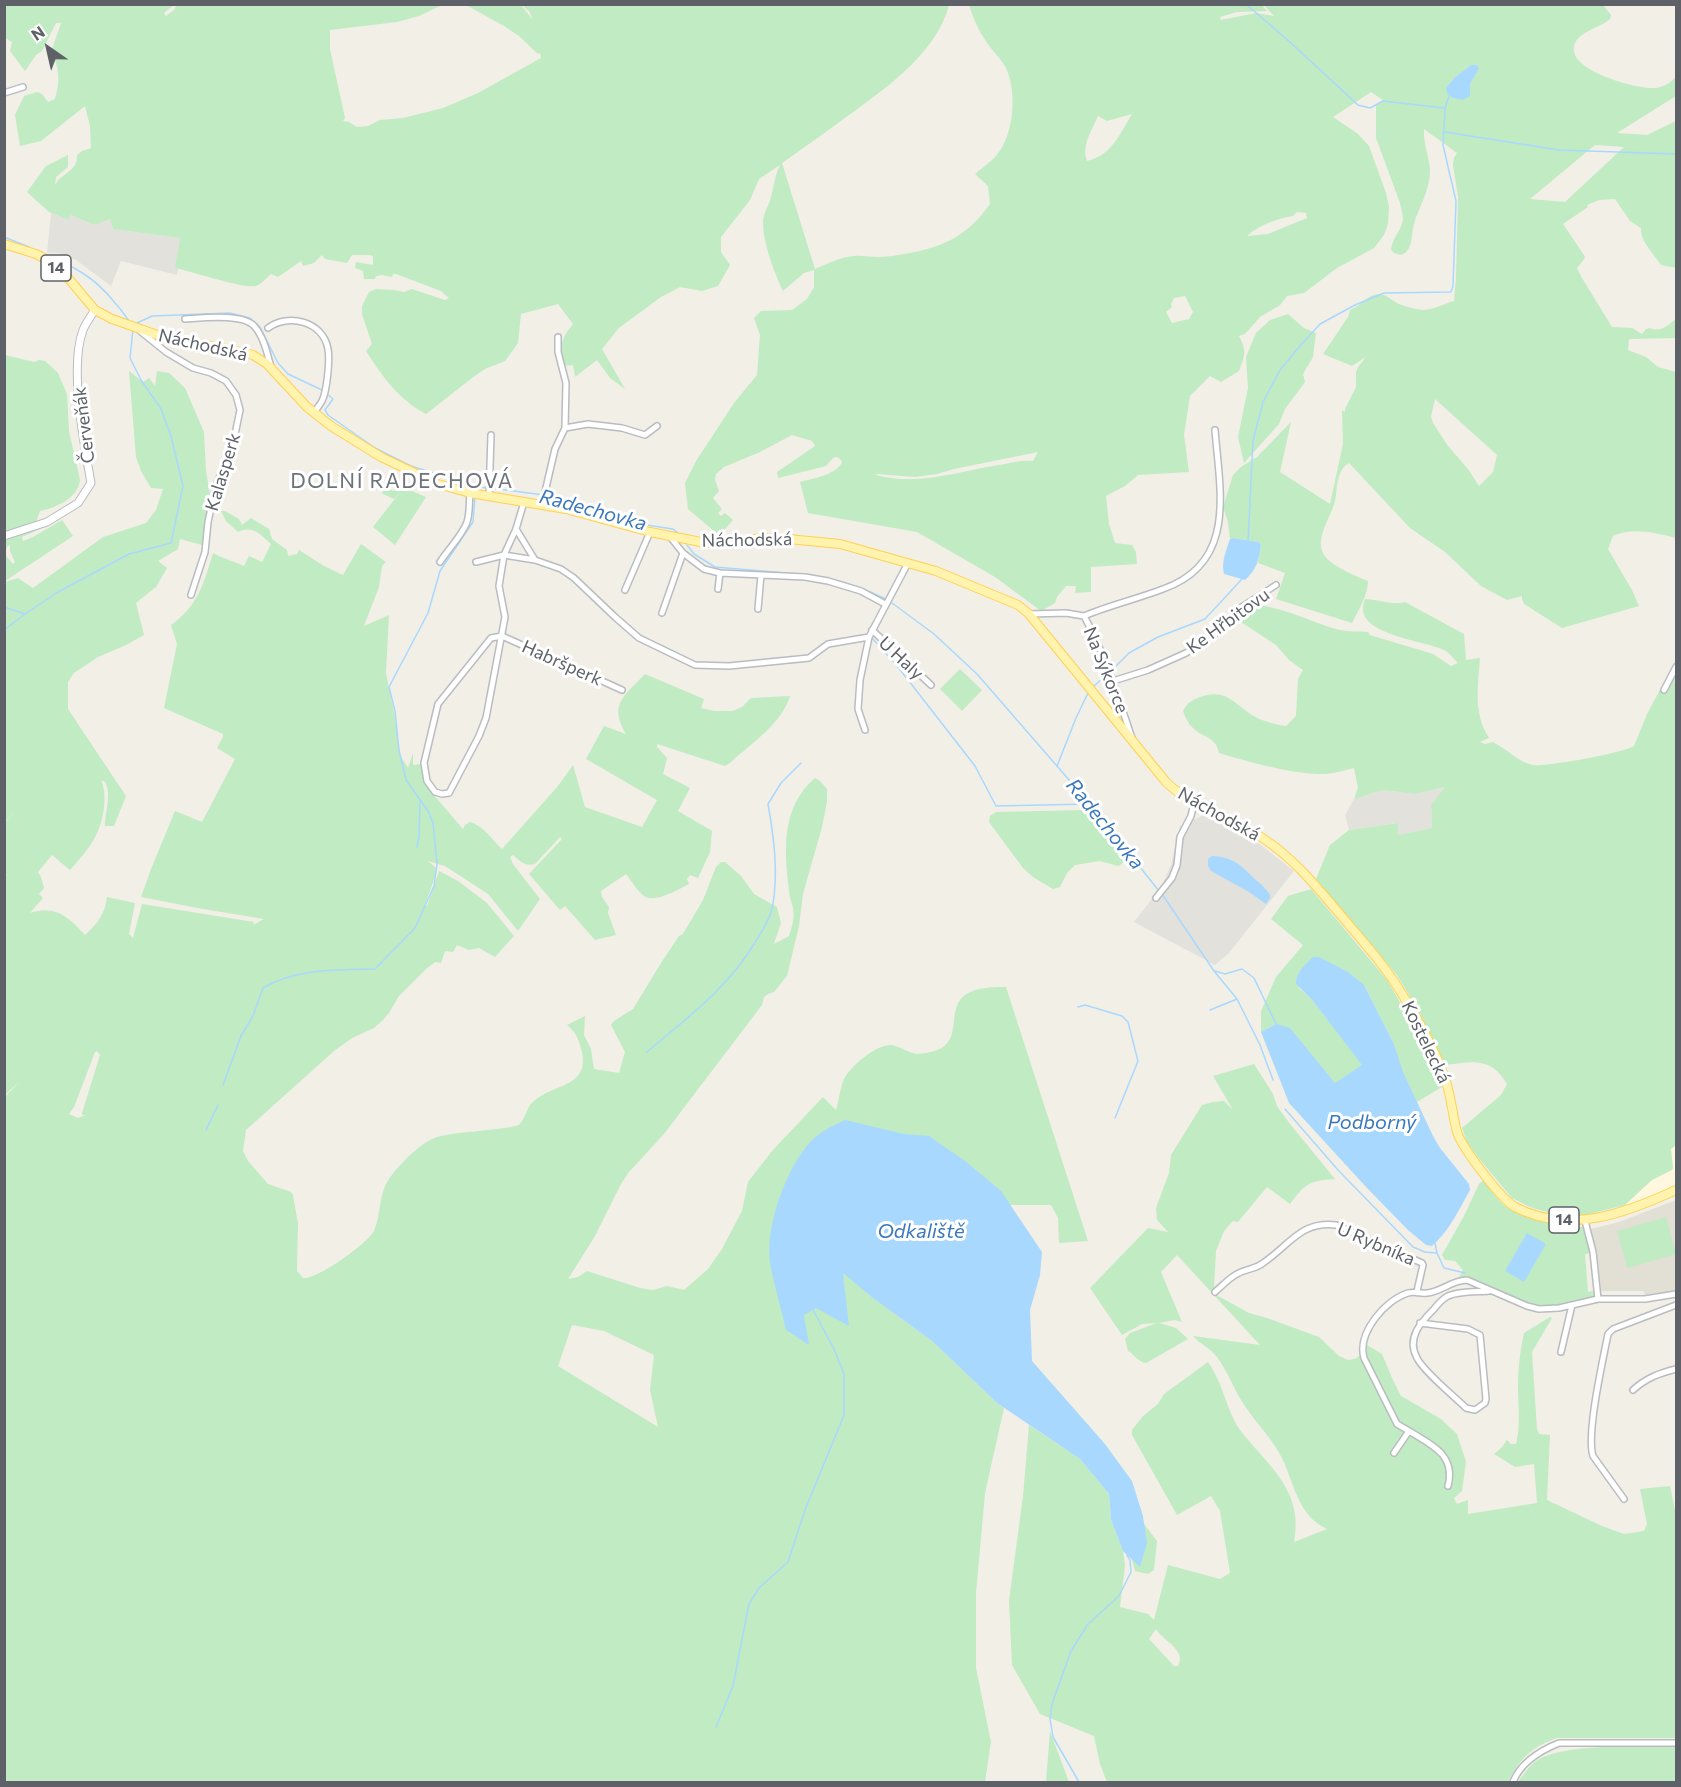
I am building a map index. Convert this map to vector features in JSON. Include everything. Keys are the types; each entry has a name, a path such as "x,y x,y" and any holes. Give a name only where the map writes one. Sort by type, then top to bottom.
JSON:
{"main road":[{"name":"14","path":"4,244 36,254 49,261 68,278 95,310"},
{"name":"Náchodská","path":"95,310 139,330 166,338 253,356 272,369 314,412 352,439 407,470 438,484 470,493 566,509 650,532 706,543 729,543 762,538 840,544 936,571 1018,605 1029,615 1177,793 1262,837 1300,867"},
{"name":"Kostelecká","path":"1300,867 1382,964 1404,996 1445,1077 1460,1139 1503,1197 1515,1207 1529,1212 1557,1219 1585,1221 1626,1210 1677,1190"}],"street":[{"path":"4,93 23,87"},
{"name":"Červeňák","path":"4,536 47,522 78,503 91,483 85,447 77,362 83,330 95,310"},
{"path":"185,319 218,318 244,320 253,324 262,338 272,369"},
{"path":"268,328 278,321 297,321 312,325 322,336 328,349 325,387 314,412"},
{"name":"Kalasperk","path":"139,330 166,352 193,368 212,373 226,381 236,395 240,410 232,450 216,485 208,522 205,552 191,595"},
{"path":"542,505 555,449 565,428 566,383 558,352 558,338"},
{"path":"565,428 588,424 622,428 645,435 657,426"},
{"path":"1084,616 1166,589 1196,569 1210,553 1218,530 1220,510 1215,430"},
{"path":"489,496 491,435"},
{"path":"440,562 468,521 470,493"},
{"name":"Habršperk","path":"524,501 516,529 504,555 499,586 505,617 502,636 489,707 479,736 449,793 435,792 427,781 424,763 438,704 491,638 502,636 622,690"},
{"path":"516,529 535,560"},
{"path":"625,590 650,532"},
{"path":"671,537 684,553 704,569 720,573 805,577 828,581 861,591 885,604"},
{"path":"662,613 684,553"},
{"path":"476,562 504,555 535,560 561,569 574,578 639,638 695,665 729,666 809,658 828,644 870,634"},
{"path":"865,730 858,709 860,680 870,634 908,563"},
{"path":"718,589 720,573"},
{"path":"758,609 761,575"},
{"name":"Ke Hřbitovu","path":"1113,681 1148,670 1186,653 1215,634 1240,608 1276,585"},
{"name":"Na Sýkorce","path":"1029,615 1066,613 1084,616 1113,681 1134,744"},
{"name":"U Haly","path":"870,634 931,685"},
{"path":"1664,690 1677,666"},
{"path":"1157,897 1172,878 1178,865 1180,837 1191,816 1194,803"},
{"path":"1585,1221 1593,1252 1598,1299"},
{"name":"U Rybníka","path":"1215,1292 1236,1274 1261,1265 1311,1226 1326,1224 1336,1225 1422,1263 1417,1292"},
{"path":"1448,1486 1451,1474 1447,1462 1437,1448 1397,1424 1364,1358 1363,1346 1373,1320 1385,1305 1394,1299 1417,1292 1427,1293 1460,1280 1467,1280 1539,1309 1559,1308 1598,1299 1645,1299 1677,1294"},
{"path":"1420,1323 1468,1329 1480,1335 1486,1393 1485,1403 1475,1410 1466,1408 1420,1362 1416,1357 1414,1335 1420,1323 1447,1297 1454,1294 1491,1291"},
{"path":"1561,1352 1572,1305"},
{"path":"1623,1499 1593,1456 1591,1449 1608,1334 1612,1329 1677,1305"},
{"path":"1633,1389 1657,1374 1677,1369"},
{"path":"1394,1453 1409,1431"},
{"path":"1513,1782 1528,1760 1558,1743 1677,1743"}],"shaded area":[{"path":"51,213 68,220 71,215 94,225 110,219 113,229 181,238 177,275 121,261 111,286 76,260 59,253 47,253"},
{"path":"1446,787 1431,805 1432,828 1398,835 1397,823 1349,830 1345,815 1354,799 1383,790 1415,794"},
{"path":"1204,815 1261,845 1294,871 1229,953 1215,965 1134,922 1161,887 1171,865 1180,826"},
{"path":"1676,1145 1676,1186 1622,1207 1652,1180 1672,1170 1671,1149"},
{"path":"1676,1200 1676,1292 1645,1296 1644,1291 1601,1291 1591,1229 1619,1222"}],"green space":[{"path":"177,4 442,5 419,16 397,22 330,30 330,49 345,118 343,121 357,127 368,126 380,120 403,118 443,108 478,93 541,58 540,53 538,54 519,36 466,5 521,5 533,20 529,11 522,5 949,5 932,41 904,72 871,99 782,163 815,269 849,257 889,256 935,247 965,231 990,204 988,186 975,174 994,158 1004,144 1011,123 1012,88 1006,68 989,46 975,22 969,5 1261,4 1267,11 1237,12 1220,17 1221,20 1256,13 1274,16 1263,4 1603,5 1611,15 1610,19 1584,34 1574,47 1575,56 1582,64 1607,77 1647,88 1662,87 1676,77 1676,96 1617,133 1647,135 1676,121 1676,268 1661,265 1645,243 1641,228 1630,221 1615,199 1599,200 1587,205 1588,207 1563,224 1585,258 1577,268 1612,327 1632,328 1642,334 1646,329 1664,328 1676,319 1676,338 1629,339 1628,350 1646,357 1658,367 1676,372 1676,538 1636,531 1613,536 1608,549 1639,606 1562,628 1524,604 1522,596 1507,600 1481,586 1445,552 1410,528 1349,463 1343,468 1339,477 1335,501 1322,535 1321,549 1332,563 1368,581 1365,597 1352,623 1276,599 1285,573 1258,563 1261,545 1259,542 1230,539 1223,507 1233,475 1257,457 1291,422 1280,472 1330,504 1343,444 1342,410 1345,412 1356,387 1356,372 1366,357 1352,366 1323,354 1348,317 1350,310 1377,294 1384,295 1410,308 1422,310 1454,301 1458,197 1453,165 1457,153 1424,129 1430,170 1428,185 1414,224 1409,248 1403,254 1395,253 1391,250 1403,216 1376,138 1376,106 1383,100 1371,92 1333,117 1358,134 1369,146 1389,207 1388,224 1384,235 1374,248 1337,268 1304,293 1287,296 1280,305 1260,317 1245,334 1239,336 1244,353 1239,371 1221,382 1210,376 1190,396 1184,435 1189,472 1138,475 1125,486 1106,496 1109,524 1115,543 1132,545 1136,552 1137,564 1091,567 1091,592 1075,593 1076,586 1066,586 1055,603 1041,611 995,577 917,532 808,513 800,482 828,474 842,463 837,457 826,466 778,478 777,472 815,446 812,441 792,435 724,467 716,474 715,480 719,491 713,498 722,509 718,513 721,516 725,513 733,520 721,537 688,509 685,483 696,461 734,403 757,375 760,335 754,318 761,311 792,310 807,299 814,287 814,270 804,273 783,291 767,249 763,221 780,165 759,179 750,200 721,237 721,252 730,265 718,286 702,291 680,287 661,297 619,328 602,349 625,389 610,378 597,360 575,377 573,365 563,366 562,344 573,324 558,304 521,314 518,343 505,361 485,369 426,414 399,395 366,351 372,344 362,314 362,306 369,292 376,289 404,292 412,289 445,300 449,298 441,291 396,274 392,277 382,275 376,276 375,279 364,279 363,271 355,268 356,262 373,265 371,255 352,255 347,263 325,259 322,255 314,263 303,266 301,261 278,277 271,274 256,286 240,285 175,268 180,238 113,229 110,219 94,225 71,215 68,220 49,212 27,192 46,166 68,155 68,167 56,177 55,185 72,169 77,161 77,155 91,148 90,126 85,106 41,141 20,146 15,115 24,96 37,92 42,94 48,102 55,99 58,75 51,52 61,23 56,23 42,51 36,55 25,71 10,51 12,42 5,38 4,5 174,5 164,13 166,16 174,10","holes":["1471,65 1479,69 1470,84 1470,96 1446,88 1455,77","1132,114 1109,149 1087,161 1086,144 1098,116 1107,121","1595,145 1624,147 1565,202 1530,199","1297,212 1306,213 1307,218 1268,234 1247,236 1274,221 1293,216","1185,296 1193,312 1189,319 1172,323 1166,312 1172,307 1174,298","1435,399 1497,455 1493,472 1479,486 1433,423 1431,416","1038,452 1033,461 1015,462 941,476 909,479 876,475 915,477 954,469"]},
{"path":"1288,314 1304,328 1316,333 1313,357 1303,374 1305,382 1285,409 1279,424 1244,463 1238,437 1248,388 1246,357 1256,333 1270,320"},
{"path":"5,355 34,362 45,361 58,373 67,394 69,431 80,480 71,497 59,505 40,511 36,522 40,529 22,537 23,541 33,537 62,520 73,536 5,581 5,555 13,564 15,562 10,545 5,554"},
{"path":"129,371 143,382 149,378 155,386 157,371 169,373 185,388 204,432 210,494 202,545 180,539 178,549 158,561 167,568 156,587 136,603 144,635 98,657 74,673 68,682 68,709 126,796 114,826 105,826 108,792 105,782 101,780 104,808 96,835 88,849 70,870 52,855 38,872 44,888 39,894 43,898 30,913 47,910 61,914 85,935 100,918 107,897 135,903 129,934 133,938 142,904 254,922 253,925 264,919 141,897 175,811 202,822 235,759 217,748 223,734 164,708 177,644 171,625 194,602 203,584 213,553 244,566 249,556 262,562 271,544 252,530 238,532 226,521 221,511 239,519 242,525 251,518 269,529 272,539 287,550 288,556 297,554 299,550 343,575 361,544 386,562 382,566 379,587 364,626 389,615 386,673 400,755 408,768 413,753 413,765 423,764 432,793 463,829 470,822 475,824 502,849 558,786 573,765 585,807 642,827 657,800 586,759 604,726 626,734 621,724 619,707 625,694 645,674 704,699 701,708 714,711 733,711 742,707 751,698 790,696 773,725 725,766 657,744 667,758 663,774 690,788 678,811 712,831 710,852 698,878 690,875 687,879 689,884 666,895 654,898 644,896 626,874 601,891 609,907 608,913 616,935 595,940 565,906 560,910 529,874 562,839 560,837 535,864 525,864 513,855 510,857 540,899 518,931 488,894 445,866 428,861 436,868 425,905 427,906 439,871 458,881 487,903 514,936 495,957 479,948 469,950 457,945 453,952 445,951 441,963 435,962 425,970 399,996 382,1021 334,1051 246,1130 243,1151 248,1161 268,1184 291,1192 293,1195 298,1224 297,1271 303,1278 330,1267 370,1237 376,1224 384,1188 401,1164 418,1148 437,1137 519,1125 534,1101 576,1078 581,1071 583,1061 581,1048 576,1035 567,1025 585,1016 584,1035 591,1049 594,1069 619,1073 625,1052 611,1025 633,1009 679,936 683,934 703,900 716,867 721,862 725,862 741,876 754,894 777,907 781,923 774,944 789,936 794,915 787,875 787,830 796,802 815,778 827,789 827,802 803,894 799,926 787,976 774,992 764,997 762,1005 664,1134 629,1172 595,1236 568,1279 578,1277 587,1271 640,1288 653,1290 667,1286 684,1290 708,1269 722,1249 742,1211 748,1182 772,1151 823,1097 836,1110 844,1079 858,1063 871,1052 885,1046 891,1045 917,1054 941,1048 950,1039 956,1009 964,996 977,990 1006,987 1088,1241 1059,1243 1058,1218 1051,1205 992,1205 796,1163 780,1196 843,1272 874,1299 932,1341 1004,1408 985,1493 976,1593 976,1668 991,1742 985,1782 5,1782 4,1098 20,1081 5,1095 4,880 7,874 5,875 4,824 17,809 5,822 5,582 18,578 33,588 103,537 146,523 156,510 163,489 151,488 136,457","holes":["97,1051 100,1055 82,1113 86,1115 78,1118 69,1114","572,1325 604,1331 654,1355 650,1390 658,1427 558,1366"]},
{"path":"385,487 393,491 398,487 402,490 405,488 426,497 395,545 373,527 401,491 394,499 383,494"},
{"path":"1365,599 1405,602 1464,634 1466,660 1480,658 1479,709 1489,738 1480,742 1485,744 1493,742 1522,761 1533,765 1585,759 1634,746 1647,714 1676,660 1676,1145 1671,1149 1672,1170 1652,1180 1625,1205 1585,1215 1572,1215 1543,1211 1512,1198 1467,1142 1462,1128 1501,1095 1507,1084 1495,1069 1488,1065 1464,1062 1446,1065 1396,974 1316,879 1330,845 1349,830 1398,823 1398,835 1432,828 1431,805 1445,787 1415,794 1383,790 1354,799 1358,788 1354,768 1326,774 1313,774 1272,767 1219,753 1215,744 1192,727 1185,716 1183,711 1190,702 1200,697 1218,695 1232,700 1259,719 1276,724 1286,726 1296,716 1298,679 1303,670 1289,660 1276,645 1241,622 1231,620 1250,605 1284,611 1340,630 1368,632 1370,635 1433,654 1451,666 1458,663 1444,650 1396,636 1373,625 1366,618 1363,609"},
{"path":"960,669 982,690 962,711 940,689"},
{"path":"1086,810 1124,860 1118,866 1100,861 1075,865 1067,873 1060,887 1053,889 1023,868 989,822 990,816 996,812"},
{"path":"1311,889 1387,980 1423,1042 1442,1087 1417,1102 1402,1072 1394,1044 1364,985 1298,987 1313,1001 1363,1065 1335,1084 1314,1059 1276,1024 1261,1032 1261,1011 1276,977 1303,945 1271,919 1288,896"},
{"path":"1254,1064 1273,1094 1277,1106 1335,1179 1308,1184 1290,1204 1267,1187 1238,1222 1233,1221 1224,1231 1216,1251 1214,1287 1218,1296 1249,1313 1319,1337 1339,1356 1348,1360 1355,1359 1362,1354 1367,1345 1382,1354 1401,1396 1441,1419 1457,1434 1466,1462 1462,1491 1454,1498 1457,1504 1468,1500 1468,1514 1537,1503 1534,1464 1515,1467 1494,1454 1507,1440 1511,1444 1516,1444 1518,1437 1519,1366 1524,1333 1550,1317 1552,1318 1532,1352 1537,1429 1539,1434 1550,1435 1547,1500 1624,1534 1644,1531 1647,1524 1640,1489 1670,1486 1676,1515 1676,1738 1557,1738 1540,1745 1528,1754 1517,1766 1508,1782 1107,1782 1100,1764 1094,1736 1040,1714 1012,1665 1009,1601 1023,1496 1029,1425 1080,1459 1109,1494 1111,1520 1123,1551 1125,1565 1120,1607 1148,1614 1154,1620 1168,1565 1220,1579 1230,1573 1220,1511 1211,1496 1177,1515 1132,1435 1132,1430 1143,1416 1158,1404 1164,1394 1208,1362 1237,1426 1281,1479 1287,1490 1295,1514 1294,1542 1327,1529 1309,1516 1303,1507 1278,1451 1243,1403 1217,1357 1193,1336 1260,1345 1177,1255 1161,1272 1182,1322 1175,1320 1159,1323 1176,1328 1188,1339 1146,1363 1128,1351 1125,1339 1130,1333 1157,1323 1142,1324 1122,1335 1090,1288 1148,1228 1168,1232 1157,1220 1156,1208 1169,1173 1171,1155 1202,1105 1224,1101 1233,1110 1213,1076","holes":["1156,1629 1177,1650 1180,1660 1178,1666 1174,1666 1149,1639"]},
{"path":"1484,1180 1502,1204 1522,1216 1564,1226 1584,1227 1590,1253 1585,1254 1588,1292 1593,1291 1594,1296 1545,1307 1528,1304 1479,1281 1459,1277 1463,1270 1455,1261 1445,1260 1442,1255 1479,1184"},
{"path":"1666,1217 1676,1254 1627,1268 1617,1231"},
{"path":"1144,1524 1157,1541 1154,1570 1148,1574 1135,1571 1132,1560 1118,1534"},
{"path":"1050,1731 1069,1782 1046,1782"},
{"path":"1603,1747 1676,1747 1676,1782 1518,1782 1536,1761 1564,1751"}],"water":[{"path":"1471,65 1477,65 1479,69 1470,84 1470,96 1463,100 1449,96 1446,88 1455,77"},
{"path":"1230,539 1259,542 1261,545 1257,564 1245,580 1224,574 1224,557"},
{"path":"1212,856 1232,860 1242,867 1270,895 1266,904 1211,871 1208,859"},
{"name":"Podborný","path":"1313,957 1319,957 1348,972 1364,985 1394,1044 1403,1072 1433,1136 1469,1184 1470,1190 1458,1213 1444,1234 1432,1246 1426,1245 1408,1230 1289,1103 1261,1032 1276,1024 1290,1028 1335,1083 1362,1065 1313,1001 1296,984 1299,972"},
{"name":"Odkaliště","path":"845,1120 904,1134 929,1136 965,1161 1001,1191 1042,1252 1040,1275 1030,1310 1032,1361 1105,1444 1132,1481 1143,1516 1147,1543 1140,1567 1123,1551 1111,1520 1109,1494 1080,1459 997,1403 932,1341 874,1299 843,1273 849,1326 816,1308 804,1315 809,1345 786,1330 770,1263 769,1248 774,1216 785,1182 801,1153 818,1135"},
{"path":"1527,1233 1546,1244 1524,1282 1505,1271"}],"waterway":[{"path":"1246,4 1358,105 1370,108 1383,101 1444,108"},
{"path":"1248,542 1253,441 1263,402 1280,370 1320,324 1355,305 1384,293 1451,292 1456,201 1443,145 1445,108 1449,96"},
{"path":"1445,132 1559,150 1676,154"},
{"name":"Radechovka","path":"4,237 29,247"},
{"name":"Radechovka","path":"44,254 74,268 100,286 130,322"},
{"name":"Radechovka","path":"137,323 152,316 230,313 250,318 260,327 278,363 288,374 324,391"},
{"path":"4,607 25,614 58,592 129,554 171,543 183,486 171,436 161,409 141,380 130,358 133,329"},
{"name":"Radechovka","path":"327,394 333,399 325,410 328,415 375,448 411,466 487,488"},
{"name":"Radechovka","path":"475,486 475,491"},
{"name":"Radechovka","path":"491,488 559,497 640,524 673,529 678,533"},
{"path":"223,1085 241,1036 253,1016 263,988 276,981 303,973 375,969 415,928 434,886 437,864 433,823 428,811 406,780 389,687 428,613 440,571 473,522 475,496"},
{"name":"Radechovka","path":"687,545 694,554 715,567 798,574"},
{"name":"Radechovka","path":"808,575 829,578 886,599"},
{"path":"1113,669 1129,653 1158,637 1205,619 1242,579"},
{"name":"Radechovka","path":"892,603 934,634 977,674 1090,804 1159,891"},
{"path":"4,630 25,614"},
{"path":"872,638 898,667 975,766 996,806 1089,804"},
{"path":"1093,687 1105,676"},
{"path":"1057,766 1088,693"},
{"path":"647,1052 720,988 745,958 765,926 772,909 775,883 774,843 768,804 781,783 801,763"},
{"path":"417,847 420,800"},
{"name":"Radechovka","path":"1162,894 1214,971 1237,999 1260,1045 1273,1080"},
{"path":"1215,971 1225,974 1242,969 1254,978 1276,1024"},
{"path":"1210,1010 1237,999"},
{"path":"1078,1007 1085,1005 1122,1016 1128,1022 1138,1061 1115,1118"},
{"path":"206,1130 218,1105"},
{"name":"Radechovka","path":"1285,1109 1338,1170 1413,1247 1425,1252 1436,1253"},
{"name":"Radechovka","path":"1435,1243 1444,1268 1465,1273"},
{"path":"716,1727 733,1686 749,1604 759,1588 788,1562 805,1510 844,1415 844,1374 834,1349 812,1308"},
{"path":"1079,1782 1053,1737 1050,1719 1052,1704 1071,1651 1088,1624 1119,1596 1131,1572 1127,1555"}],"district":[{"name":"DOLNÍ RADECHOVÁ","path":"402,481"}]}
